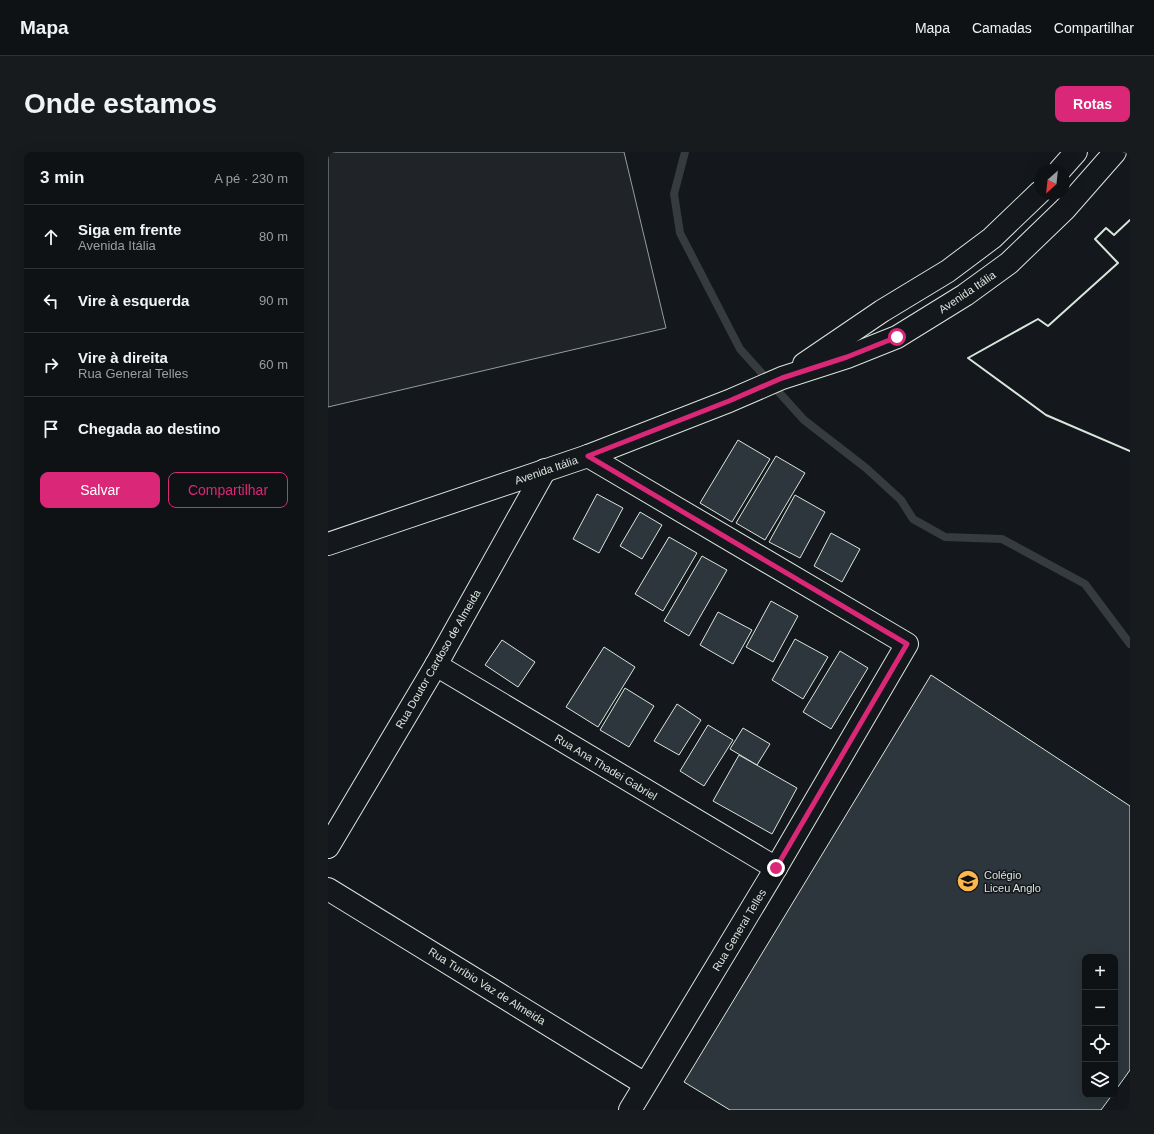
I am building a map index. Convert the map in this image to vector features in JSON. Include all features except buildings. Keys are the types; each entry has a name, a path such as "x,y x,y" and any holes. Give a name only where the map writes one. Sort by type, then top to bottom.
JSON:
{"street":[{"path":"1065,164 1076,152"},
{"name":"Avenida Itália","path":"328,544 588,456 729,401 782,378 847,357 897,337 965,295 1009,263 1065,209 1115,152"},
{"name":"Avenida Itália","path":"782,378 882,311 948,271 992,238 1034,198"},
{"path":"992,238 1009,263"},
{"name":"Rua General Telles","path":"588,456 907,644 776,868 630,1110"},
{"name":"Rua Doutor Cardoso de Almeida","path":"328,847 436,665 545,470"},
{"name":"Rua Ana Thadei Gabriel","path":"436,665 776,868"},
{"name":"Rua Turíbio Vaz de Almeida","path":"328,889 645,1084"}],"shaded area":[{"path":"328,152 624,152 666,328 328,407"}],"waterway":[{"path":"685,152 674,194 680,233 740,349 804,420 866,468 901,500 913,519 945,537 1002,539 1085,584 1130,644"}],"wall":[{"path":"1130,220 1114,235 1106,228 1095,239 1118,263 1048,326 1038,319 968,358 1046,415 1130,451"}],"place":[{"name":"Colégio Liceu Anglo","path":"968,881"}],"route":[{"path":"776,868 907,644 588,456 729,401 782,378 847,357 897,337"}]}
